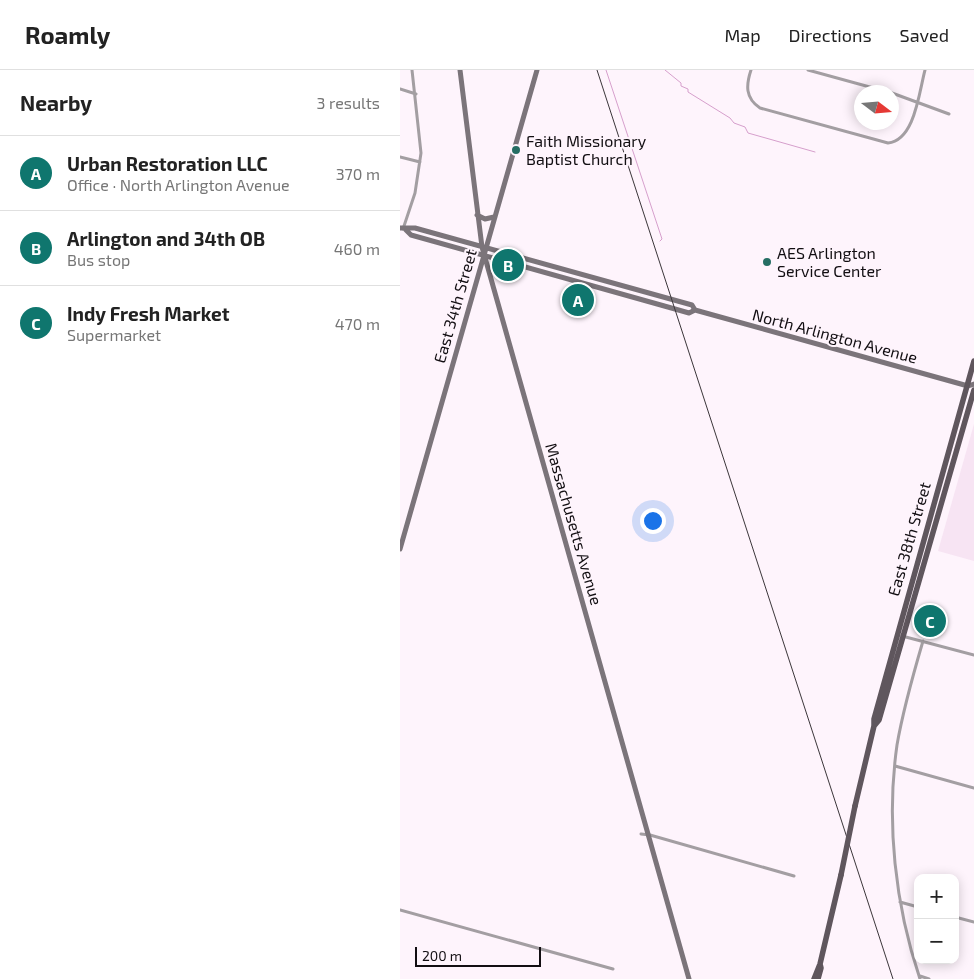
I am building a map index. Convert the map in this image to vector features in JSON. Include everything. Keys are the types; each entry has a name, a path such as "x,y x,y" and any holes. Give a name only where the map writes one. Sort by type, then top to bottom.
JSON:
{"main road":[{"name":"Massachusetts Avenue","path":"460,70 477,215 484,252 650,835 689,979"},
{"name":"East 34th Street","path":"400,549 537,70"},
{"path":"477,215 485,219 494,217"},
{"name":"North Arlington Avenue","path":"403,229 411,235 692,305 695,310 971,385 974,391"},
{"name":"East 38th Street","path":"899,636 971,385 974,361"},
{"name":"East 38th Street","path":"814,979 820,964 842,875 874,719 974,391"},
{"name":"East 38th Street","path":"818,979 821,968 820,964"}],"street":[{"path":"403,229 415,193 422,143 412,70"},
{"path":"751,70 747,92 758,107 884,143 895,142 905,135 909,129 925,70"},
{"path":"808,70 861,85"},
{"path":"400,89 416,94"},
{"path":"899,96 948,114"},
{"path":"400,157 420,162"},
{"path":"899,636 974,655"},
{"path":"923,641 903,714 895,766 894,834 900,902 920,978 930,979"},
{"path":"895,766 974,788"},
{"path":"641,834 794,876"},
{"path":"900,902 914,906"},
{"path":"400,910 613,969"},
{"path":"959,918 974,922"}],"shaded area":[{"path":"974,424 974,561 938,551"}],"waterway":[{"path":"606,70 662,239 660,241"},
{"path":"665,70 681,83 681,86 688,89 688,92 730,118 734,123 745,127 748,133 815,152"}],"railway":[{"path":"597,70 893,979"}],"place":[{"name":"Faith Missionary Baptist Church","path":"516,150"},
{"name":"AES Arlington Service Center","path":"767,262"},
{"name":"Arlington and 34th OB","path":"508,265"},
{"name":"Urban Restoration LLC","path":"578,300"},
{"name":"Indy Fresh Market","path":"930,621"}]}
